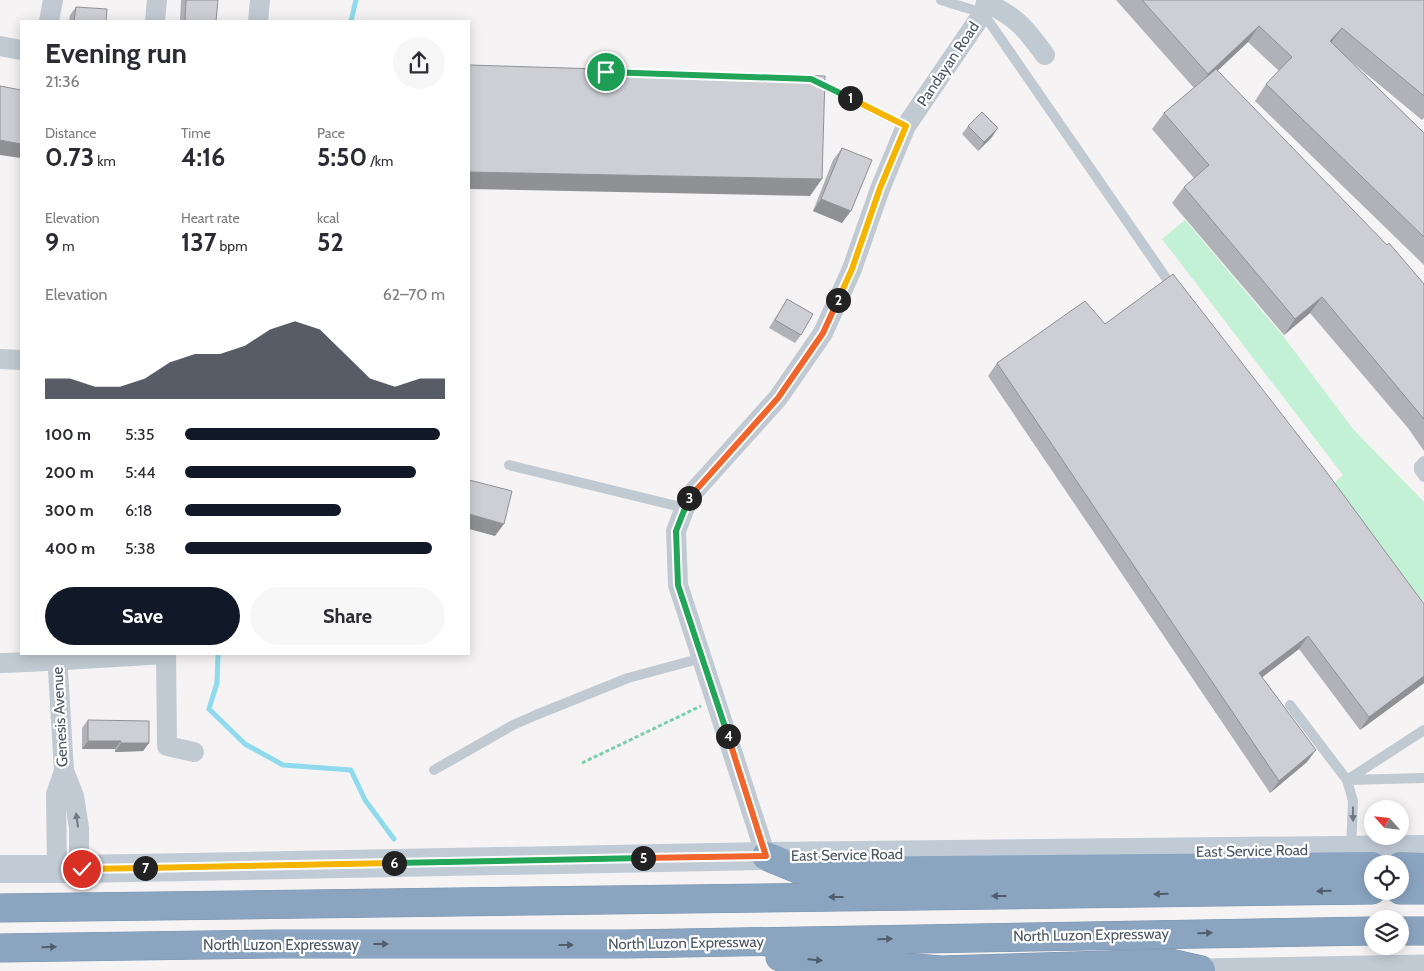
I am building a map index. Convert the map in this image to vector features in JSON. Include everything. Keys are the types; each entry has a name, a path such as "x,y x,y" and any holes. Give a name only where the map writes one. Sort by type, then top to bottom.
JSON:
{"highway":[{"path":"766,856 800,870 827,872 1364,866"},
{"path":"1409,866 1424,867"},
{"path":"0,908 1364,890"},
{"path":"1409,890 1424,890"},
{"name":"North Luzon Expressway","path":"0,948 280,944 627,944 1364,931"},
{"path":"1409,931 1424,931"},
{"path":"627,944 941,970 1143,968 1170,963 1200,970"}],"main road":[{"name":"East Service Road","path":"0,869 766,856 1424,848"}],"street":[{"path":"49,20 53,0"},
{"path":"155,20 157,0"},
{"path":"258,20 260,0"},
{"path":"985,5 1004,11 1028,31 1045,55"},
{"name":"Pandayan Road","path":"766,856 678,585 676,531 690,497 778,398 823,333 852,269 880,188 906,126 985,5"},
{"path":"0,46 20,50"},
{"path":"0,359 20,360"},
{"path":"0,663 57,658 145,655"},
{"path":"166,655 167,746 194,752"},
{"name":"Genesis Avenue","path":"57,658 64,771 74,796 79,828 68,869"},
{"path":"1200,970 1424,967"}],"lane":[{"path":"941,0 985,5 1181,298"},
{"path":"801,79 811,79 906,126"},
{"path":"1424,461 1419,470 1424,477"},
{"path":"509,464 685,508"},
{"path":"434,770 536,715 628,678 702,658"},
{"path":"1290,704 1348,780 1353,801 1351,849"},
{"path":"1348,780 1424,730"},
{"path":"1348,780 1424,778"}],"path":[{"path":"582,763 716,699"}],"green space":[{"path":"1185,220 1283,336 1353,429 1424,502 1424,603 1333,484 1343,475 1162,239"}],"building":[{"path":"186,0 218,0 216,20 185,20"},
{"path":"1142,0 1424,0 1424,96 1342,28 1330,41 1424,133 1424,237 1266,84 1292,57 1259,26 1208,74"},
{"path":"76,7 107,9 106,20 74,20"},
{"path":"470,65 825,76 822,179 470,172"},
{"path":"1216,69 1387,245 1389,243 1424,284 1424,419 1322,297 1295,319 1184,187 1209,165 1164,113"},
{"path":"0,86 20,90 20,144 0,140"},
{"path":"982,112 998,128 984,142 968,126"},
{"path":"842,148 872,160 851,211 821,199"},
{"path":"1173,274 1325,470 1424,604 1424,676 1369,717 1308,636 1259,673 1316,750 1279,781 997,363 1085,301 1105,324"},
{"path":"787,299 813,314 801,335 775,320"},
{"path":"470,480 512,491 504,524 470,514"},
{"path":"88,720 149,721 149,743 88,741"}],"waterway":[{"path":"351,20 356,0"},
{"path":"218,655 217,683 209,709 245,744 283,765 351,770 365,800 394,839"}],"route":[{"path":"82,869 766,856 678,585 676,531 690,497 778,398 823,333 852,269 880,188 906,126 811,79 606,72"}]}
